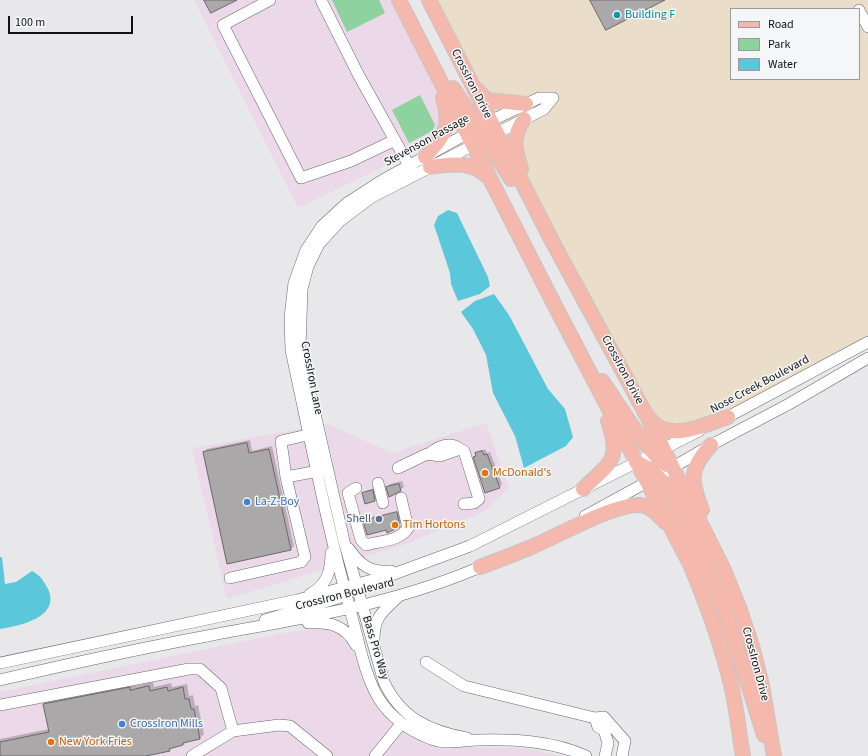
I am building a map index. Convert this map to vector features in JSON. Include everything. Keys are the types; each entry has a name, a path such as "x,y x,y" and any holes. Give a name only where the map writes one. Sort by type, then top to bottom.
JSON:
{"main road":[{"name":"CrossIron Drive","path":"429,0 472,84 490,180 636,462"},
{"name":"CrossIron Drive","path":"402,6 434,69 529,197 644,411 658,451"},
{"path":"402,6 425,36 451,85 546,230"},
{"path":"434,69 446,108 448,121 428,162 467,164 483,172 490,180"},
{"path":"472,84 487,100 526,104"},
{"path":"524,120 515,132 517,152 529,197"},
{"path":"567,329 590,365 658,451 666,465 673,468"},
{"path":"583,489 609,465 614,453 610,428 591,374"},
{"path":"644,411 658,427 674,431 687,430 728,417"},
{"path":"711,445 695,466 694,485 700,505 746,610 763,671 762,684"},
{"path":"636,462 671,494 714,584 724,608 762,732 773,754"},
{"name":"CrossIron Drive","path":"673,468 723,568 740,610 762,684 773,754"},
{"path":"653,479 707,602 724,657 732,691 743,756"},
{"path":"480,567 528,549 609,513 630,506 644,506 655,512 681,544"}],"street":[{"path":"270,0 223,25 301,178 351,161 395,140"},
{"path":"321,0 358,74 411,170"},
{"path":"860,11 868,27"},
{"name":"Stevenson Passage","path":"384,185 482,133 526,104 539,98 553,98 544,109 524,120 482,133"},
{"name":"CrossIron Lane","path":"345,592 332,541 322,470 314,434 300,348 302,290 308,266 319,244 340,221 372,197 384,185"},
{"name":"Nose Creek Boulevard","path":"658,451 728,417 868,342"},
{"path":"673,468 711,445 776,412 868,358"},
{"path":"230,578 301,562 305,557 286,477 281,441 314,434"},
{"path":"398,468 430,453 440,456 460,449 464,451 479,499 474,504 464,504"},
{"name":"CrossIron Boulevard","path":"356,585 410,568 470,546 658,451"},
{"name":"CrossIron Boulevard","path":"0,680 145,647 277,624 401,595 445,581 538,541 673,468"},
{"path":"286,477 322,470"},
{"name":"CrossIron Lane","path":"322,470 356,585"},
{"path":"378,482 383,503"},
{"path":"356,488 348,493 361,540 366,545 400,536 406,531 408,528 407,518 401,498"},
{"path":"300,599 315,591 325,582 329,572 332,541"},
{"path":"344,541 354,556 367,568 376,571 387,571 410,568"},
{"path":"240,630 265,620 330,601 356,585"},
{"name":"Bass Pro Way","path":"356,585 374,651 390,694 402,709 412,718 429,727 476,740"},
{"name":"CrossIron Boulevard","path":"0,662 300,599 345,592"},
{"name":"Bass Pro Way","path":"345,592 373,688 386,709 401,724 421,735 443,742 455,743 476,740 530,741 554,746 586,756"},
{"path":"374,651 374,626 383,610 401,595"},
{"path":"277,624 313,623 336,625 346,631 363,656"},
{"path":"426,662 464,686 595,718 604,717 625,742 622,756"},
{"path":"0,705 189,668 200,669 222,688 233,731"},
{"path":"595,718 598,727 604,730 608,743 605,756"},
{"path":"374,756 401,724"},
{"path":"192,756 233,731 264,726 290,726 327,756"}],"shaded area":[{"path":"194,0 393,0 427,66 443,111 442,128 429,145 298,208"},
{"path":"429,0 868,0 868,342 663,449"},
{"path":"486,423 509,488 484,512 406,544 227,599 192,448 328,424 392,453"},
{"name":"CrossIron Mills","path":"319,628 339,631 353,647 363,680 376,704 392,725 409,736 444,747 523,748 563,756 0,756 0,692 288,632"}],"green space":[{"path":"332,0 379,0 385,13 347,32"},
{"path":"420,95 435,125 432,131 409,143 392,110"}],"water":[{"path":"448,210 457,213 488,277 490,286 480,294 458,301 451,284 450,273 434,225 438,216"},
{"path":"494,294 509,315 548,389 565,409 573,437 566,446 524,468 515,436 493,393 486,355 473,329 461,312 475,301"},
{"path":"0,557 2,557 5,584 16,582 32,571 43,581 48,589 50,599 49,607 44,613 36,618 18,625 0,629"}],"building":[{"path":"204,0 237,0 211,13"},
{"name":"Building F","path":"590,0 665,0 606,30"},
{"name":"La-Z-Boy","path":"247,443 249,453 269,449 291,550 227,564 203,452"},
{"name":"McDonald's","path":"482,451 484,455 487,454 500,488 485,493 473,457 476,456 475,453"},
{"path":"399,484 401,491 389,497 386,487"},
{"path":"373,490 375,501 365,504 362,493"},
{"path":"397,512 400,527 387,533 386,530 367,535 363,521"},
{"name":"CrossIron Mills","path":"149,686 150,691 167,687 168,691 183,687 185,699 189,699 191,709 194,709 200,739 183,743 183,745 169,749 170,751 146,756 0,756 0,742 49,732 43,704 130,687 130,690"}],"place":[{"name":"Building F","path":"617,15"},
{"name":"McDonald's","path":"485,473"},
{"name":"La-Z-Boy","path":"247,502"},
{"name":"Shell","path":"379,519"},
{"name":"Tim Hortons","path":"395,525"},
{"name":"CrossIron Mills","path":"122,724"},
{"name":"New York Fries","path":"51,742"}]}
